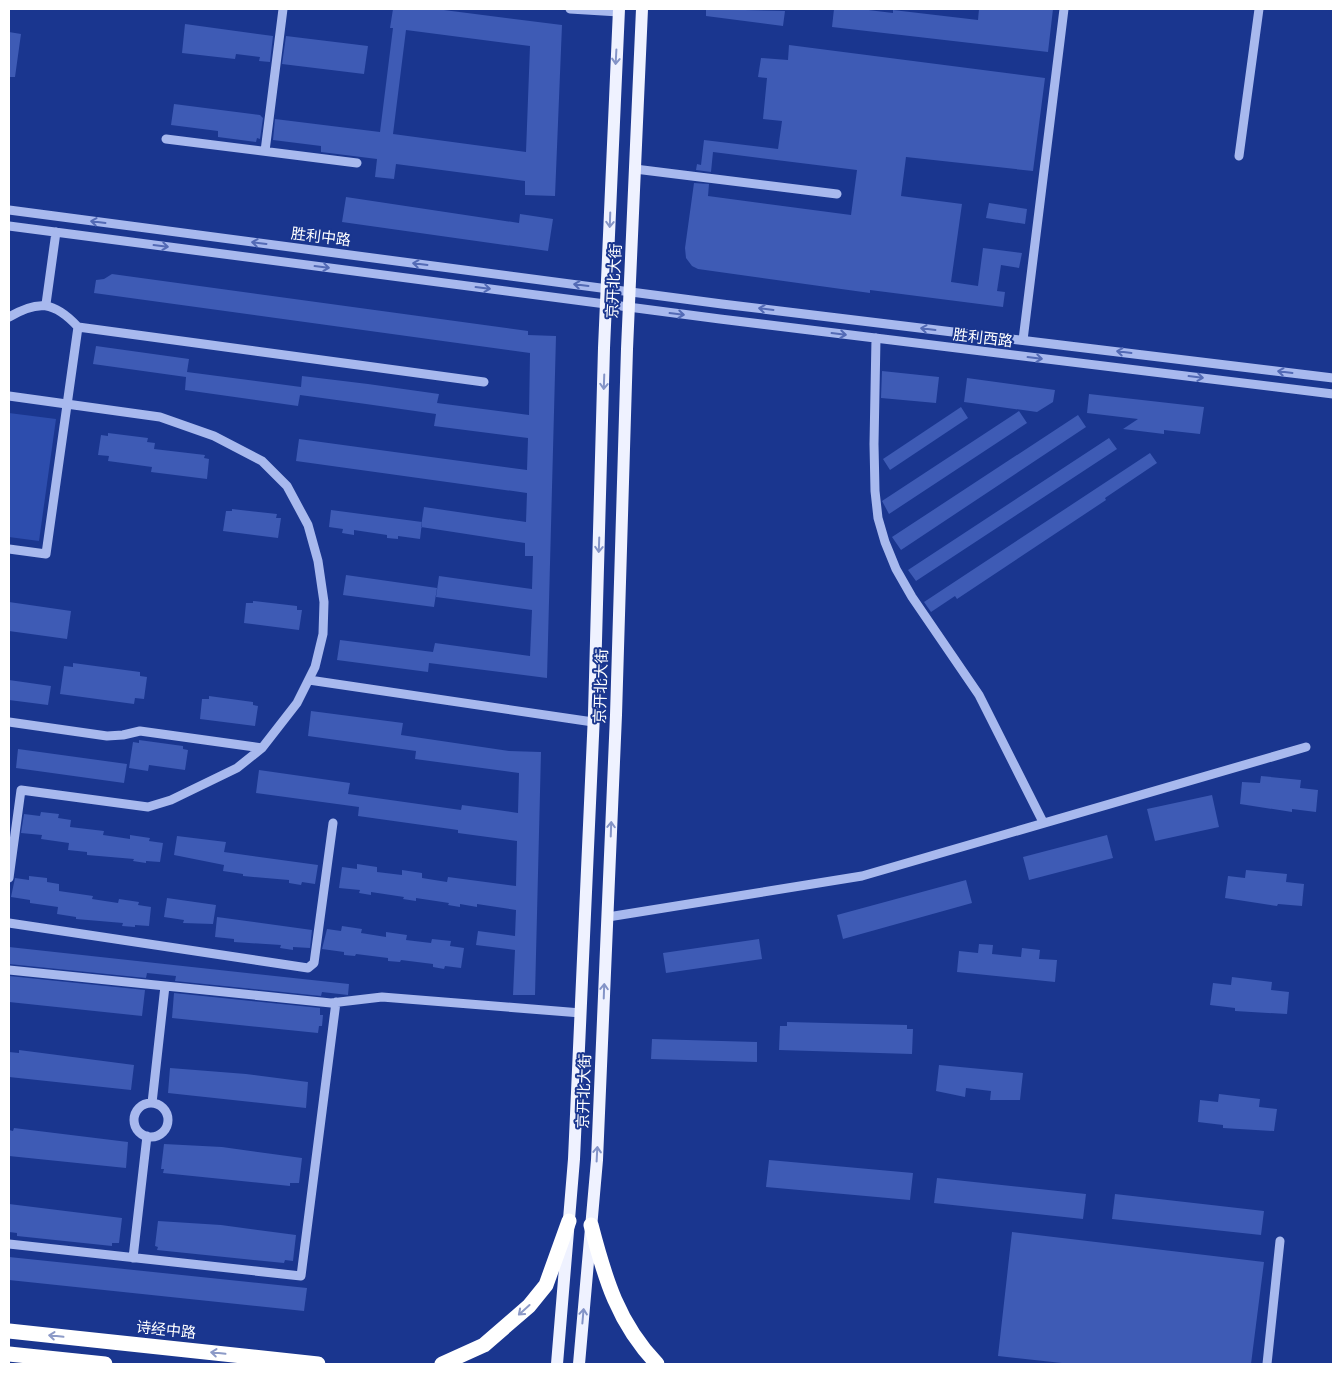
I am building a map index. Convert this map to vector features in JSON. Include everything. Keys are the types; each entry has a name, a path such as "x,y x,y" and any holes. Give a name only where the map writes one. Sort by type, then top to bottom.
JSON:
{"highway":[{"path":"442,1364 484,1345 529,1306 546,1285 569,1221"},
{"path":"591,1225 609,1291 635,1337 657,1364"},
{"name":"诗经中路","path":"9,1331 318,1364"},
{"path":"9,1354 105,1364"}],"main road":[{"name":"京开北大街","path":"579,1364 597,1160 642,9"},
{"name":"京开北大街","path":"557,1364 574,1159 581,1013 593,722 606,304 619,10"}],"street":[{"path":"264,151 283,9"},
{"path":"570,9 619,10"},
{"path":"1023,340 1064,9"},
{"path":"1240,156 1259,9"},
{"path":"166,139 357,163"},
{"path":"635,169 837,194"},
{"name":"胜利中路","path":"9,210 630,292"},
{"name":"胜利中路","path":"9,226 629,308"},
{"path":"46,304 56,232"},
{"name":"胜利西路","path":"630,292 1333,378"},
{"path":"9,318 24,307 46,304 65,313 78,327 484,382"},
{"name":"胜利西路","path":"629,308 1333,394"},
{"path":"9,549 46,554 78,327"},
{"path":"876,338 874,462 878,518 885,542 896,569 912,596 979,695 1043,822"},
{"path":"9,396 160,417 214,436 262,461 287,486 308,525 318,561 324,602 322,634 315,667 297,703 262,748 237,768 171,800 148,807 21,790 9,878"},
{"path":"309,680 593,722"},
{"path":"9,722 114,737 140,731 262,748"},
{"path":"608,917 862,876 1306,747"},
{"path":"9,923 308,968 314,963 333,823"},
{"path":"9,970 336,1002 382,996 581,1013"},
{"path":"152,1103 165,986"},
{"path":"9,1244 301,1276 336,1002"},
{"path":"152,1103 164,1109 168,1123 160,1134 147,1136 136,1128 134,1117 140,1107 152,1103"},
{"path":"133,1258 147,1136"},
{"path":"1267,1364 1280,1241"}],"shaded area":[{"path":"9,413 56,419 39,541 9,537"}],"building":[{"path":"393,9 436,9 562,25 555,196 525,195 525,181 396,164 394,179 375,177 377,159 321,152 321,146 273,140 275,119 380,132 393,28 390,28","holes":["406,30 530,46 526,152 393,134"]},
{"path":"706,9 785,11 783,26 706,16"},
{"path":"834,9 860,9 893,13 893,10 978,20 979,9 1053,9 1048,52 832,27"},
{"path":"185,24 273,36 270,62 259,61 260,57 236,54 235,59 182,53"},
{"path":"9,32 21,34 15,77 9,77"},
{"path":"286,36 368,46 364,74 282,64"},
{"path":"789,45 1045,78 1033,171 906,157 901,196 962,204 951,282 978,286 983,248 1022,253 1019,268 1001,265 997,291 1005,292 1003,307 870,290 870,293 698,269 692,266 686,258 685,248 694,183 709,184 708,196 851,215 857,170 713,152 711,172 696,170 697,164 701,165 704,140 778,149 782,121 763,119 767,78 758,77 761,58 788,60"},
{"path":"174,104 260,115 263,118 260,139 257,138 256,142 218,137 218,131 171,125"},
{"path":"346,197 519,223 520,214 553,219 548,251 342,222"},
{"path":"989,203 1027,209 1025,224 986,218"},
{"path":"112,274 528,331 528,335 556,336 547,678 429,663 428,672 337,660 340,640 433,652 435,643 530,656 532,610 436,597 439,576 532,589 533,556 525,556 525,543 421,527 424,507 526,522 527,493 296,461 299,439 527,470 528,438 434,426 436,414 366,404 300,395 298,406 185,390 186,377 93,364 96,346 189,359 187,372 301,387 302,376 368,384 439,394 437,403 529,415 530,353 94,293 96,280 104,279"},
{"path":"882,371 939,377 936,403 881,398"},
{"path":"967,378 1055,390 1053,402 1037,412 964,402"},
{"path":"1089,394 1204,407 1200,434 1164,430 1164,434 1123,429 1138,419 1087,413"},
{"path":"961,407 968,418 890,470 883,459"},
{"path":"1019,411 1027,423 889,514 882,501"},
{"path":"1078,415 1086,427 901,550 892,537"},
{"path":"108,433 148,438 147,442 155,443 154,449 205,455 204,458 209,459 207,479 151,472 152,467 108,461 109,456 98,455 101,435 108,436"},
{"path":"1109,438 1117,449 916,581 908,570"},
{"path":"1150,453 1157,463 1105,498 1106,500 957,599 955,596 931,612 924,602"},
{"path":"232,509 277,514 276,518 281,518 278,538 223,531 226,511 232,511"},
{"path":"331,510 422,522 420,539 398,536 398,539 387,538 387,535 354,530 354,535 342,533 343,529 329,527"},
{"path":"346,575 437,588 434,607 343,595"},
{"path":"253,601 297,606 297,610 302,610 299,630 244,623 246,603 253,603"},
{"path":"9,602 71,611 67,639 9,631"},
{"path":"73,663 140,672 140,676 147,677 144,699 135,698 134,704 60,694 64,666 73,667"},
{"path":"9,680 51,686 48,705 9,700"},
{"path":"209,696 253,702 253,705 258,706 255,726 200,719 202,699 209,699"},
{"path":"311,711 403,723 401,735 509,751 541,752 535,995 513,995 515,950 476,945 478,931 515,936 516,910 477,904 477,907 460,904 460,907 448,905 449,903 416,898 416,901 403,899 404,897 371,892 371,895 359,893 360,890 339,888 342,867 357,869 357,864 377,867 377,872 402,875 402,870 422,873 422,878 447,882 448,877 516,886 517,841 458,833 458,830 358,816 359,807 256,793 259,770 350,783 348,794 461,810 462,805 518,813 519,773 415,759 416,751 308,736"},
{"path":"139,740 183,746 183,749 188,750 185,770 149,765 148,771 129,768 133,742 139,743"},
{"path":"18,749 127,764 124,783 16,768"},
{"path":"1261,776 1301,780 1300,788 1318,790 1316,812 1292,809 1292,812 1240,804 1242,782 1260,783"},
{"path":"1212,795 1219,827 1155,841 1147,809"},
{"path":"41,812 59,814 58,818 71,820 70,827 104,831 103,835 130,839 130,835 150,838 149,841 163,843 160,862 146,861 146,863 133,861 134,859 87,855 87,852 68,850 69,843 41,839 42,835 21,833 24,814 40,816"},
{"path":"1107,835 1113,858 1029,880 1023,857"},
{"path":"177,836 226,842 224,852 318,865 315,884 302,882 301,885 289,883 289,880 243,876 243,874 223,871 224,865 174,855"},
{"path":"1246,870 1287,874 1286,882 1304,884 1302,906 1278,904 1277,906 1225,898 1228,876 1245,878"},
{"path":"29,876 47,878 47,882 59,884 59,891 93,896 92,899 118,903 119,899 139,902 138,905 151,907 149,926 122,926 123,923 76,919 76,917 57,914 58,907 30,903 30,900 11,897 15,878 29,880"},
{"path":"966,880 972,903 843,939 837,915"},
{"path":"167,898 216,905 213,924 183,923 184,920 164,917"},
{"path":"217,917 312,930 310,948 293,947 293,950 280,948 281,945 234,942 234,939 215,937"},
{"path":"342,926 362,929 361,933 386,937 386,932 407,935 406,940 431,943 432,939 451,941 450,946 464,948 461,968 445,966 444,969 433,967 433,964 401,960 400,962 388,961 388,958 356,954 355,956 344,955 344,952 322,949 327,929 341,931"},
{"path":"759,939 762,959 666,973 663,953"},
{"path":"979,944 993,945 992,954 1021,957 1022,948 1040,950 1039,959 1057,960 1055,982 957,972 959,951 978,953"},
{"path":"9,947 349,984 348,995 322,992 321,996 175,981 176,976 147,973 146,978 9,964"},
{"path":"9,976 145,990 142,1016 9,1002"},
{"path":"1232,977 1272,982 1271,990 1289,992 1287,1014 1235,1011 1235,1008 1210,1005 1213,983 1231,985"},
{"path":"174,993 320,1008 320,1015 323,1015 322,1026 319,1026 318,1033 172,1018"},
{"path":"787,1022 907,1025 907,1029 913,1029 912,1054 779,1050 780,1026 787,1026"},
{"path":"652,1039 757,1042 757,1062 651,1059"},
{"path":"19,1050 134,1065 131,1090 9,1077 9,1052 19,1053"},
{"path":"939,1065 1023,1073 1020,1100 990,1100 991,1091 966,1088 965,1097 936,1091"},
{"path":"170,1068 246,1074 308,1082 306,1108 168,1093"},
{"path":"1219,1094 1260,1099 1259,1107 1277,1109 1274,1131 1223,1128 1223,1125 1198,1122 1200,1100 1218,1102"},
{"path":"14,1128 128,1142 126,1168 9,1156 9,1130 13,1131"},
{"path":"164,1144 222,1147 302,1158 299,1183 290,1183 290,1186 163,1173 164,1169 161,1169"},
{"path":"769,1160 913,1173 910,1200 766,1187"},
{"path":"937,1178 1086,1194 1083,1219 934,1203"},
{"path":"1115,1194 1264,1211 1261,1235 1112,1219"},
{"path":"9,1204 122,1218 119,1243 112,1243 112,1246 17,1236 17,1233 9,1232"},
{"path":"158,1221 221,1225 296,1235 293,1261 285,1260 284,1263 157,1250 158,1247 155,1246"},
{"path":"1012,1232 1264,1262 1251,1364 1071,1364 998,1356"},
{"path":"9,1257 307,1288 304,1311 9,1280"}]}
